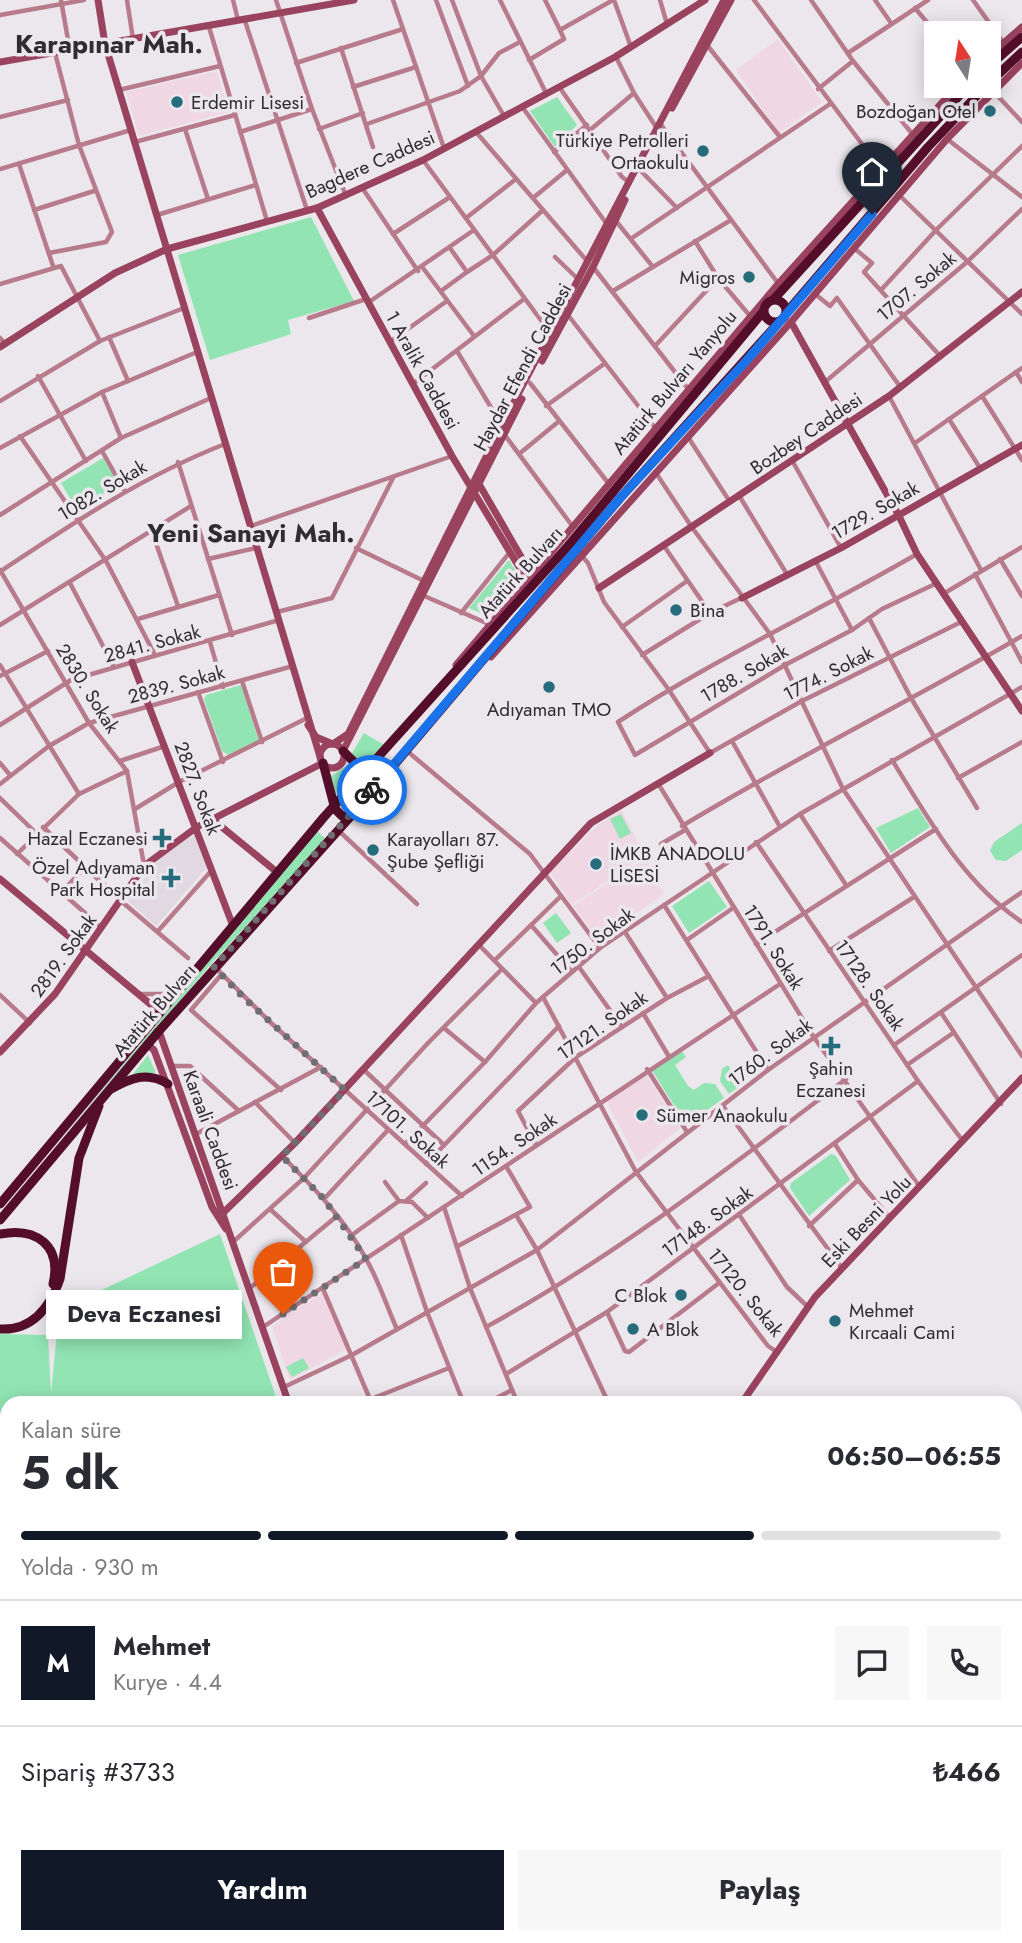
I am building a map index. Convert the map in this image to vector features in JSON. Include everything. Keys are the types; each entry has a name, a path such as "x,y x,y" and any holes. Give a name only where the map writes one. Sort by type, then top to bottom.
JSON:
{"highway":[{"path":"1001,51 1022,37"},
{"name":"Atatürk Bulvarı","path":"1001,74 1022,52"},
{"path":"775,299 784,304 783,317 769,320 764,312 766,303 775,299 780,286 914,136 955,98"},
{"name":"Atatürk Bulvarı","path":"0,1220 147,1044 338,831 928,147 978,98"},
{"name":"Atatürk Bulvarı","path":"0,1204 335,805 764,312"},
{"path":"343,751 364,772 374,788"},
{"path":"322,762 335,805 342,816 351,816"},
{"path":"0,1327 27,1324 39,1316 54,1296 60,1279 81,1150 106,1093 128,1080 144,1076 157,1077 168,1084"},
{"path":"0,1234 27,1232 38,1236 52,1254 55,1273 52,1288 39,1309 17,1322 0,1327"}],"main road":[{"path":"98,0 105,44 294,666 308,722 322,762 330,768 339,766 344,760 343,751 316,737 308,722"},
{"path":"0,62 242,22 354,0"},
{"name":"Bagdere Caddesi","path":"2,343 115,273 167,250 317,208 424,160 631,48 705,0"},
{"name":"Haydar Efendi Caddesi","path":"343,751 551,334 579,280 591,265 607,225 724,0"},
{"name":"Haydar Efendi Caddesi","path":"503,429 567,314 640,170 659,126 731,0"},
{"path":"1001,48 1022,27"},
{"path":"1001,78 1022,63"},
{"path":"872,183 880,168 914,136 947,98"},
{"path":"579,553 791,322 980,98"},
{"name":"1 Aralik Caddesi","path":"317,208 452,456 475,487 510,552 529,579"},
{"name":"Atatürk Bulvarı Yanyolu","path":"492,626 573,527 611,487 750,316 780,286"},
{"name":"Bozbey Caddesi","path":"599,588 901,388 1022,292"},
{"path":"791,322 899,516 917,554 1022,711"},
{"name":"1729. Sokak","path":"742,598 816,562 1018,447"},
{"path":"475,487 527,567 529,579"},
{"name":"Haydar Efendi Caddesi","path":"332,744 348,734 421,594 424,581 475,487"},
{"name":"2827. Sokak","path":"132,662 233,926"},
{"path":"322,762 321,751 332,744"},
{"path":"224,1212 295,1143 596,820 710,753"},
{"name":"2819. Sokak","path":"0,1052 55,994 144,866 197,827 322,762"},
{"path":"212,819 278,873"},
{"path":"0,879 161,1013"},
{"name":"Karaali Caddesi","path":"159,1031 287,1396"},
{"name":"Karaali Caddesi","path":"147,1044 154,1050 168,1084 212,1207 233,1242"},
{"name":"Eski Besni Yolu","path":"746,1396 807,1306 1001,1104 1022,1078"}],"street":[{"path":"0,15 84,0"},
{"path":"127,0 133,40"},
{"path":"233,0 307,210"},
{"path":"276,0 319,129 346,196"},
{"path":"393,0 444,148"},
{"path":"436,0 468,86"},
{"path":"452,0 481,76 505,117"},
{"path":"500,0 547,95"},
{"path":"529,60 564,39 544,0"},
{"path":"560,30 613,0 631,48"},
{"path":"660,0 667,24"},
{"path":"754,0 818,89 880,168"},
{"path":"811,0 853,61 914,136"},
{"path":"875,0 891,23"},
{"path":"848,54 928,0"},
{"path":"973,0 1005,46"},
{"path":"61,2 70,51"},
{"path":"915,8 926,21"},
{"path":"209,27 267,221"},
{"path":"296,62 403,29"},
{"path":"367,124 468,86 481,76 499,53 520,42"},
{"path":"707,45 780,137"},
{"path":"341,48 373,147"},
{"path":"49,253 110,239 112,232 94,191 79,145 55,53"},
{"path":"615,57 634,93 780,286"},
{"path":"818,89 853,61"},
{"path":"119,90 220,66"},
{"path":"353,87 416,67"},
{"path":"560,88 622,177 629,182"},
{"path":"554,152 634,93"},
{"path":"999,98 1022,122"},
{"path":"0,117 68,100"},
{"path":"632,238 830,104"},
{"path":"523,107 607,225"},
{"path":"240,132 312,109"},
{"path":"319,129 363,113"},
{"path":"135,142 235,115"},
{"path":"185,129 208,200"},
{"path":"0,169 131,130"},
{"path":"476,132 591,265 689,390"},
{"path":"947,139 1022,197"},
{"path":"881,289 937,229 1022,146"},
{"path":"424,160 551,334"},
{"path":"19,164 53,266"},
{"path":"533,198 567,170"},
{"path":"640,170 677,208"},
{"path":"466,218 516,179"},
{"path":"157,215 256,185"},
{"path":"363,189 393,234 441,291 474,336"},
{"path":"34,210 94,191"},
{"path":"898,194 1022,314"},
{"path":"393,234 450,197"},
{"path":"441,291 493,255 543,209"},
{"name":"1707. Sokak","path":"825,382 967,262 1022,209"},
{"path":"615,220 653,267"},
{"path":"612,291 731,220"},
{"path":"309,318 367,301 420,269 475,230"},
{"path":"695,241 718,278 750,316"},
{"path":"853,247 872,263 864,272 905,314 941,358"},
{"path":"450,248 467,272"},
{"path":"555,257 579,280"},
{"path":"0,284 61,265 100,341"},
{"path":"655,346 718,278"},
{"path":"815,294 830,306 837,298 901,388"},
{"path":"414,383 524,299"},
{"path":"391,341 448,301"},
{"path":"0,401 100,341 184,308"},
{"path":"567,314 656,429"},
{"path":"109,337 128,381"},
{"path":"457,351 519,454 573,527"},
{"path":"0,448 103,392 197,352"},
{"path":"546,405 604,363"},
{"path":"915,443 1022,368"},
{"path":"1016,372 1022,382"},
{"path":"38,376 86,461"},
{"path":"530,383 611,487"},
{"path":"103,392 121,438"},
{"path":"889,396 915,443 1010,643 1022,662"},
{"path":"982,396 1018,447 1022,460"},
{"path":"0,515 121,438 211,398"},
{"path":"949,419 980,468"},
{"path":"519,454 558,422"},
{"path":"20,436 106,561 155,655"},
{"path":"688,436 730,502"},
{"name":"1082. Sokak","path":"0,571 124,490 178,462 225,444"},
{"path":"102,452 124,490"},
{"path":"250,527 452,456"},
{"path":"178,462 232,635"},
{"path":"793,462 841,548"},
{"path":"656,472 691,526 770,634 843,789 1022,1056"},
{"path":"393,478 356,548 424,581"},
{"path":"740,497 788,576"},
{"path":"0,625 26,612 151,529 191,506"},
{"path":"151,529 178,606"},
{"path":"663,545 710,613"},
{"path":"943,594 1022,547"},
{"path":"208,559 256,548"},
{"name":"2841. Sokak","path":"0,724 65,684 114,667 232,635 332,598 356,548"},
{"path":"461,612 510,552"},
{"path":"579,553 604,602 669,690 710,753"},
{"path":"669,690 917,554"},
{"path":"1000,559 1022,596"},
{"path":"816,562 852,630"},
{"name":"2830. Sokak","path":"0,571 89,723 127,771 144,866"},
{"path":"622,627 687,581"},
{"path":"70,583 114,667"},
{"name":"1788. Sokak","path":"669,690 618,722 635,755 689,721 852,630 882,608 935,584"},
{"path":"421,594 492,626"},
{"path":"138,619 219,595"},
{"path":"642,655 710,613 742,598"},
{"path":"869,618 911,698 977,808"},
{"name":"1774. Sokak","path":"710,753 800,702 961,622"},
{"path":"661,844 755,782 1022,636"},
{"path":"210,642 223,687"},
{"path":"2,675 48,651"},
{"path":"0,665 2,675 79,794"},
{"name":"2839. Sokak","path":"0,784 49,746 89,723 294,666"},
{"path":"242,681 262,742"},
{"name":"1750. Sokak","path":"405,1144 485,1062 536,1003 600,948 800,814 1022,687"},
{"path":"198,692 223,762"},
{"path":"135,809 179,782 308,722"},
{"path":"732,741 780,827"},
{"path":"958,778 1022,742"},
{"path":"120,761 165,746"},
{"path":"406,750 530,854 600,948"},
{"path":"892,760 967,873 1000,906 1022,922"},
{"path":"0,763 10,775"},
{"path":"17,854 79,794 127,771"},
{"name":"1791. Sokak","path":"659,785 813,1036 846,1079 920,1188"},
{"path":"0,798 36,833"},
{"path":"800,814 846,885"},
{"path":"43,827 121,901 188,958"},
{"path":"756,944 936,829"},
{"path":"338,831 417,904"},
{"path":"0,838 103,928"},
{"name":"17128. Sokak","path":"755,842 918,1081 964,1142"},
{"path":"61,893 85,867"},
{"path":"158,931 212,870"},
{"name":"1760. Sokak","path":"284,1387 352,1355 396,1327 537,1250 813,1036 1022,892"},
{"path":"495,961 561,896"},
{"path":"829,951 914,897"},
{"path":"664,905 768,1070"},
{"path":"687,940 733,908"},
{"path":"531,925 572,972"},
{"path":"625,932 667,998"},
{"path":"478,945 536,1003"},
{"path":"894,1045 1021,957"},
{"name":"17101. Sokak","path":"214,967 462,1196"},
{"path":"579,967 622,1027"},
{"path":"233,1242 304,1178 502,968"},
{"path":"221,975 191,1010 281,1090"},
{"name":"17121. Sokak","path":"536,1145 518,1111 576,1056 667,998 709,976"},
{"name":"1154. Sokak","path":"263,1327 462,1196 668,1055 780,984"},
{"path":"138,993 160,996 180,991"},
{"path":"0,995 30,1023"},
{"name":"17120. Sokak","path":"543,997 636,1172 768,1346 777,1352"},
{"path":"643,1013 668,1055"},
{"path":"942,1014 1001,1104"},
{"path":"426,1164 559,1025"},
{"path":"444,1028 485,1062"},
{"path":"907,1065 953,1033"},
{"path":"172,1066 190,1066 239,1111"},
{"path":"196,1134 321,1067"},
{"path":"363,1069 444,1145"},
{"path":"647,1069 687,1132"},
{"path":"486,1327 555,1290 754,1149 846,1079"},
{"name":"17148. Sokak","path":"506,1374 607,1312 740,1216 918,1081"},
{"path":"256,1102 295,1143"},
{"path":"723,1106 842,1268"},
{"path":"324,1199 388,1130"},
{"path":"835,1144 858,1180 890,1217"},
{"path":"282,1156 324,1199 352,1235 366,1259 396,1327"},
{"path":"458,1246 530,1207 506,1166"},
{"path":"809,1226 858,1180"},
{"path":"384,1182 399,1201"},
{"path":"352,1235 399,1201 408,1200 426,1183"},
{"path":"408,1200 428,1218"},
{"path":"444,1207 470,1288 515,1396"},
{"path":"271,1210 306,1242"},
{"path":"516,1215 537,1250 605,1396"},
{"path":"248,1291 337,1216"},
{"path":"740,1216 787,1287 807,1306"},
{"path":"401,1235 426,1312 461,1396"},
{"path":"607,1312 625,1351 629,1352 719,1283"},
{"path":"323,1289 370,1396"},
{"path":"384,1396 449,1368"},
{"path":"500,1396 512,1390"}],"shaded area":[{"path":"778,39 822,102 779,133 736,70"},
{"name":"Erdemir Lisesi","path":"217,71 228,112 139,136 126,92"},
{"name":"İMKB ANADOLU LİSESİ","path":"621,810 645,856 572,905 550,872 597,826"},
{"name":"Özel Adıyaman Park Hospital","path":"196,834 208,866 156,926 128,901 159,858"},
{"path":"646,858 664,894 600,938 597,937 573,906"},
{"name":"Sümer Anaokulu","path":"646,1074 680,1128 638,1162 606,1100"},
{"path":"322,1293 347,1349 290,1380 272,1326"}],"green space":[{"path":"557,97 577,125 555,147 530,111"},
{"path":"311,217 354,301 288,320 291,334 210,360 178,255"},
{"path":"103,458 119,484 77,510 61,483"},
{"path":"509,560 520,578 488,616 469,608"},
{"path":"241,685 259,741 228,755 222,751 204,699 206,695"},
{"path":"364,733 384,745 371,759 355,760 352,753"},
{"path":"348,765 355,772 336,792 331,776"},
{"path":"361,781 367,783 368,788 350,811 344,811 342,803"},
{"path":"918,808 930,827 891,853 876,828"},
{"path":"621,814 631,833 620,839 610,819"},
{"path":"1022,823 1022,850 1006,861 996,860 990,851 994,842"},
{"path":"317,831 326,839 211,964 65,1135"},
{"path":"709,881 727,907 689,933 672,906"},
{"path":"556,913 571,933 557,943 543,923"},
{"path":"681,1050 686,1057 675,1065 688,1086 694,1090 704,1083 715,1084 724,1098 689,1123 685,1123 652,1070"},
{"path":"148,1055 156,1073 133,1074"},
{"path":"728,1065 740,1086 729,1094 720,1081 722,1069"},
{"path":"831,1154 836,1156 850,1180 809,1216 790,1188 791,1183"},
{"path":"220,1234 276,1396 0,1396 0,1334 48,1335 51,1394 57,1332 68,1306"},
{"path":"303,1358 309,1368 292,1377 286,1367"}],"way so far":[{"path":"283,1314 366,1259 352,1235 324,1199 282,1156 345,1090 214,967 372,790"}],"place":[{"name":"Erdemir Lisesi","path":"177,102"},
{"name":"Bozdoğan Otel","path":"990,111"},
{"name":"Türkiye Petrolleri Ortaokulu","path":"703,151"},
{"name":"Migros","path":"749,277"},
{"name":"Bina","path":"676,610"},
{"name":"Adıyaman TMO","path":"549,687"},
{"name":"Hazal Eczanesi","path":"162,838"},
{"name":"Karayolları 87. Şube Şefliği","path":"373,850"},
{"name":"İMKB ANADOLU LİSESİ","path":"596,864"},
{"name":"Özel Adıyaman Park Hospital","path":"171,878"},
{"name":"Şahin Eczanesi","path":"831,1046"},
{"name":"Sümer Anaokulu","path":"642,1115"},
{"name":"C Blok","path":"681,1295"},
{"name":"Deva Eczanesi","path":"283,1314"},
{"name":"Mehmet Kırcaali Cami","path":"835,1321"},
{"name":"A Blok","path":"633,1329"}],"district":[{"name":"Karapınar Mah.","path":"109,44"},
{"name":"Yeni Sanayi Mah.","path":"251,533"}],"route":[{"path":"372,790 621,497 747,360 872,214"}]}
